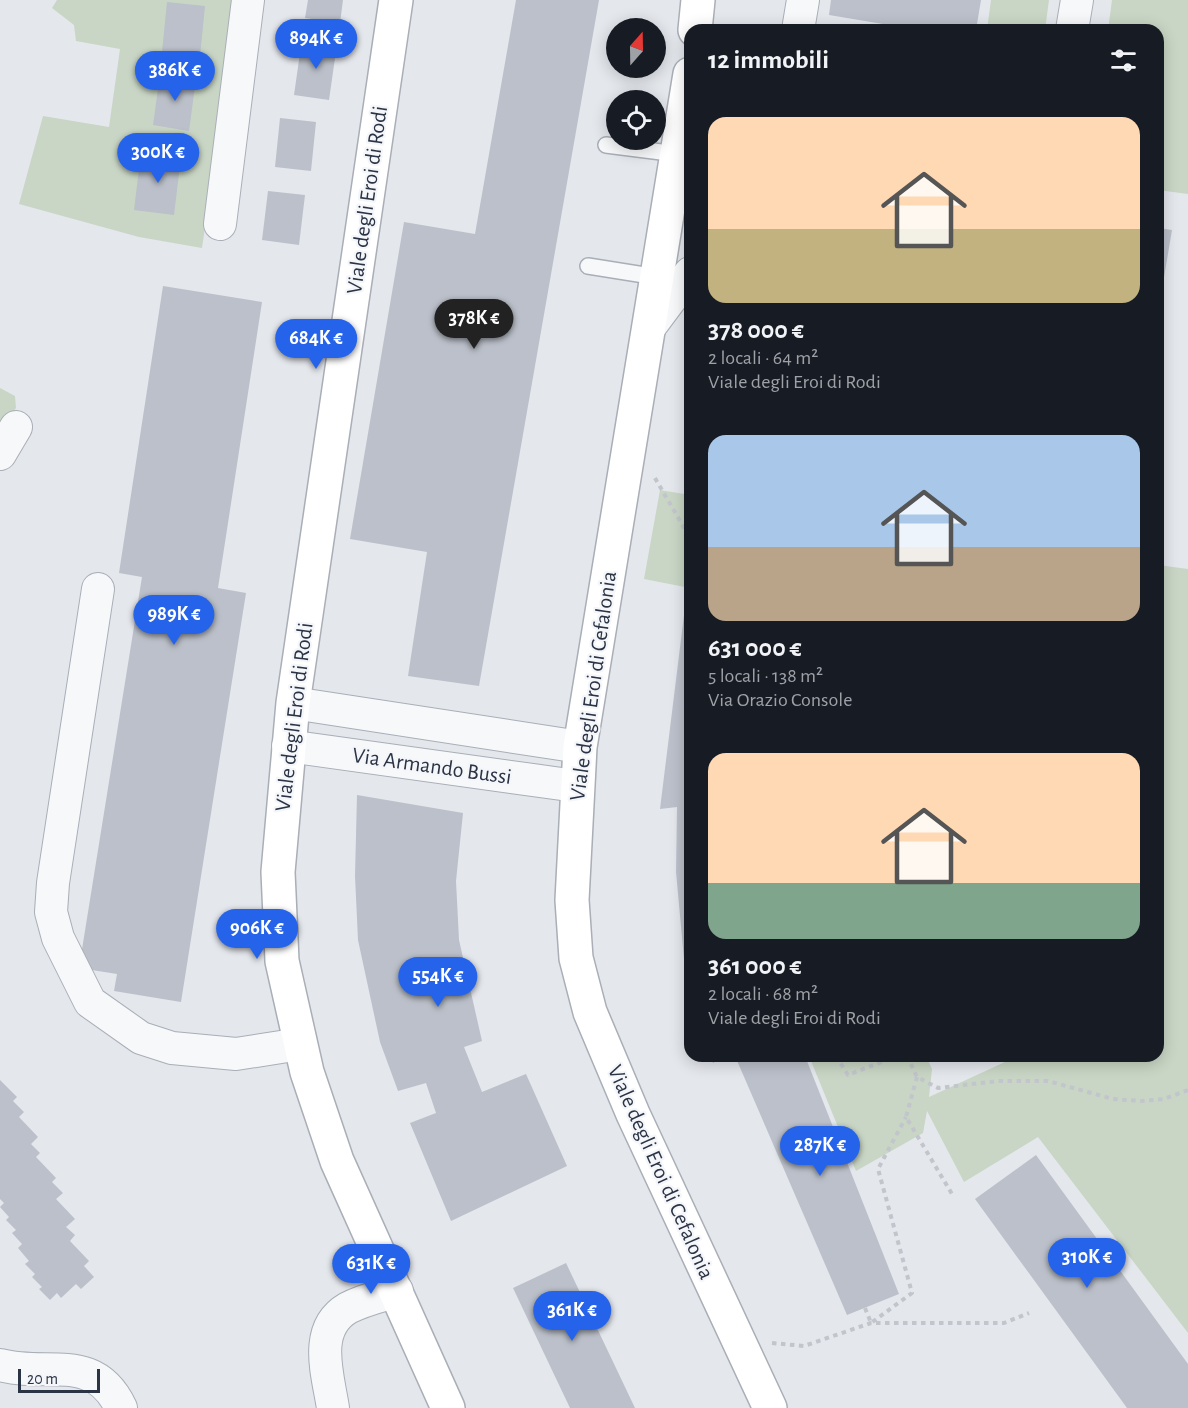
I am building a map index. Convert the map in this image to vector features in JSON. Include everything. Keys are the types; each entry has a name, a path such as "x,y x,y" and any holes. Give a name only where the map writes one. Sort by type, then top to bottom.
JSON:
{"main road":[{"name":"Viale degli Eroi di Rodi","path":"396,0 293,703 278,883 282,961 307,1072 337,1161 448,1408"},
{"path":"696,24 698,0"},
{"name":"Viale degli Eroi di Cefalonia","path":"684,111 580,747 576,786 572,900 576,958 591,1012 633,1114 770,1408"}],"street":[{"path":"220,224 248,0"},
{"path":"799,24 803,0"},
{"path":"1073,24 1077,0"},
{"path":"649,328 684,281"},
{"path":"0,454 16,427"},
{"path":"98,589 53,883 51,912 58,938 90,1002 141,1038 172,1048 236,1054 300,1044"},
{"name":"Via Armando Bussi","path":"293,703 580,747"},
{"name":"Via Armando Bussi","path":"288,746 576,786"},
{"path":"333,1408 325,1360 329,1328 347,1309 397,1291"},
{"path":"0,1365 23,1370 62,1369 87,1373 108,1387 122,1408"}],"lane":[{"path":"645,150 677,154"},
{"path":"588,266 657,277"}],"path":[{"path":"631,439 684,528"},
{"path":"840,1062 848,1075 882,1062"},
{"path":"738,1339 804,1346 871,1323 912,1293 878,1169 906,1117 916,1077 910,1062"},
{"path":"916,1077 938,1088 998,1081 1048,1081 1113,1099 1141,1101 1164,1099 1188,1090"},
{"path":"906,1117 952,1194"},
{"path":"865,1308 871,1323"},
{"path":"871,1323 1004,1323 1029,1313"}],"green space":[{"path":"57,0 238,0 202,248 139,237 19,204 43,116 109,127 120,49 76,41 74,25 52,8"},
{"path":"991,0 1049,0 1046,24 988,24"},
{"path":"1112,0 1188,0 1188,194 1164,191 1164,24 1109,24"},
{"path":"0,388 15,396 16,408 0,430"},
{"path":"660,490 684,494 684,587 644,579"},
{"path":"1164,566 1188,569 1188,1333 1038,1137 964,1182 927,1111 923,1133 856,1171 811,1062 929,1062 932,1069 929,1097 1005,1062 1164,1062"}],"building":[{"path":"308,0 343,0 340,23 305,18"},
{"path":"516,0 599,0 479,686 408,676 427,552 350,539 404,222 475,234"},
{"path":"831,0 981,0 977,24 883,24 829,15"},
{"path":"167,2 205,6 200,56 162,52"},
{"path":"302,39 337,44 329,100 294,95"},
{"path":"160,74 196,79 189,131 153,125"},
{"path":"280,118 316,122 311,171 275,167"},
{"path":"141,152 181,157 174,215 134,210"},
{"path":"268,191 305,195 299,245 262,240"},
{"path":"1164,229 1172,230 1164,277"},
{"path":"163,286 262,302 218,588 246,593 181,1002 114,991 117,974 79,968 142,577 119,573"},
{"path":"684,615 684,959 676,872 677,807 660,809"},
{"path":"357,795 463,813 456,881 459,940 482,1041 464,1047 482,1092 526,1074 567,1166 451,1221 410,1123 436,1113 426,1083 398,1091 380,1042 358,940 355,876"},
{"path":"738,1062 807,1062 899,1294 847,1315"},
{"path":"0,1080 17,1097 13,1101 24,1112 19,1117 38,1137 31,1144 40,1153 36,1157 56,1178 52,1182 63,1193 56,1199 75,1219 66,1227 75,1235 70,1241 89,1261 84,1266 94,1277 81,1289 76,1284 61,1298 57,1293 50,1300 39,1289 42,1287 32,1277 35,1274 25,1264 29,1261 18,1248 22,1244 12,1233 16,1230 6,1220 9,1217 0,1207 4,1203 0,1199"},
{"path":"1036,1155 1188,1364 1188,1408 1127,1408 975,1199"},
{"path":"566,1263 635,1408 570,1408 513,1288"}]}
